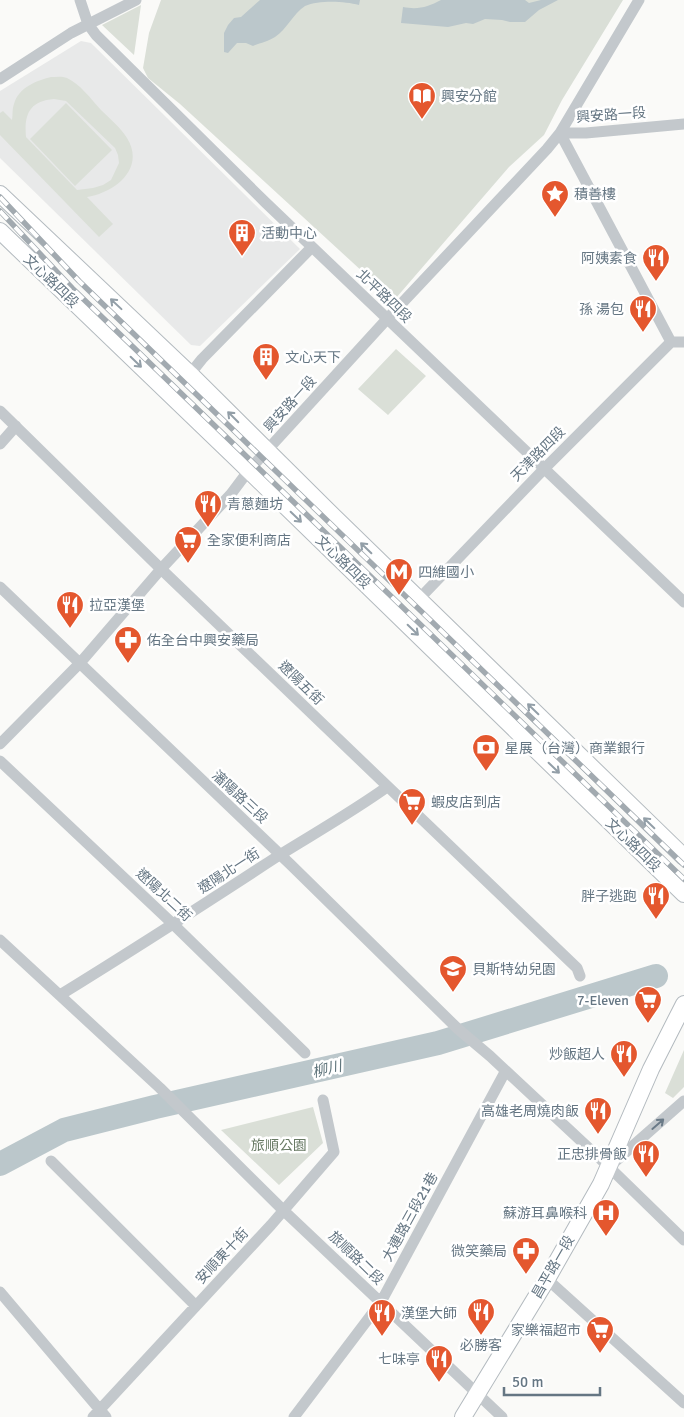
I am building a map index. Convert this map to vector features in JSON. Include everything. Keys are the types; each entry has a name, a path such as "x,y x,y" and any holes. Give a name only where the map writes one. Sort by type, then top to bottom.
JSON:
{"main road":[{"name":"文心路四段","path":"0,194 190,374 419,600 684,857"},
{"name":"文心路四段","path":"0,231 249,470 684,894"},
{"name":"昌平路一段","path":"464,1417 547,1279 609,1167 652,1069 684,1004"}],"street":[{"name":"北平路四段","path":"80,0 88,24 96,35 312,248 684,602"},
{"path":"0,79 88,24 136,0"},
{"path":"639,0 560,133 671,342 684,342"},
{"name":"興安路一段","path":"0,744 80,663 161,569 231,494 249,470 268,452 387,319 560,133 586,133 684,124"},
{"path":"190,374 202,359 312,248"},
{"name":"天津路四段","path":"419,600 544,468 671,342"},
{"name":"遼陽五街","path":"0,411 161,569 577,968 580,976"},
{"path":"0,444 16,426"},
{"name":"瀋陽路三段","path":"0,587 280,855 458,1029 490,1056 505,1072"},
{"name":"遼陽北二街","path":"0,761 174,925 305,1053"},
{"name":"遼陽北一街","path":"60,995 174,925 388,787"},
{"path":"0,940 60,995"},
{"name":"旅順路二段","path":"60,995 167,1096 283,1210 502,1417"},
{"path":"505,1072 609,1167 684,1240"},
{"name":"大連路三段21巷","path":"294,1417 381,1302 505,1072"},
{"name":"安順東十街","path":"100,1414 271,1225 334,1152 322,1100"},
{"path":"609,1167 682,1103"},
{"path":"51,1160 196,1306"},
{"path":"547,1279 684,1403"},
{"path":"0,1292 100,1414"}],"shaded area":[{"path":"260,0 360,0 359,5 332,2 305,6 273,38 253,46 246,43 237,43 228,53 224,52 224,33 228,25 234,18 241,17"},
{"path":"441,0 525,0 529,3 541,0 558,0 539,10 525,22 485,19 473,24 466,23 448,27 401,23 403,7 423,7"},
{"path":"81,41 91,43 300,249 200,346 191,345 0,158 0,91"}],"green space":[{"path":"161,0 623,0 562,100 544,135 509,167 396,298 364,273 180,104 148,78 143,68 149,33"},
{"path":"141,5 134,55 102,25"},
{"path":"51,77 67,78 85,92 122,131 132,149 133,160 124,178 117,185 97,195 87,197 113,224 99,237 0,135 0,113 3,111 12,120 13,106 20,93 34,83","holes":["46,100 66,101 115,148 119,163 111,180 103,185 77,190 26,137 27,116 34,106"]},
{"path":"66,103 112,150 75,186 30,139"},
{"path":"396,349 426,376 388,415 358,389"},
{"path":"684,1050 684,1087 673,1098 665,1093"},
{"name":"旅順公園","path":"313,1107 323,1143 279,1185 221,1130"}],"waterway":[{"name":"柳川","path":"0,1164 64,1130 155,1107 438,1043 656,976"}],"railway":[{"path":"0,197 79,281 684,865"},
{"path":"0,211 72,288 684,879"}],"place":[{"name":"興安分館","path":"422,120"},
{"name":"積善樓","path":"555,218"},
{"name":"活動中心","path":"242,257"},
{"name":"阿姨素食","path":"656,282"},
{"name":"孫 湯包","path":"643,333"},
{"name":"文心天下","path":"266,381"},
{"name":"青蔥麵坊","path":"208,528"},
{"name":"全家便利商店","path":"188,564"},
{"name":"四維國小","path":"399,596"},
{"name":"拉亞漢堡","path":"70,629"},
{"name":"佑全台中興安藥局","path":"128,664"},
{"name":"星展（台灣）商業銀行","path":"486,772"},
{"name":"蝦皮店到店","path":"412,826"},
{"name":"胖子逃跑","path":"656,920"},
{"name":"貝斯特幼兒園","path":"453,993"},
{"name":"7-Eleven","path":"648,1024"},
{"name":"炒飯超人","path":"624,1078"},
{"name":"高雄老周燒肉飯","path":"598,1135"},
{"name":"正忠排骨飯","path":"646,1178"},
{"name":"蘇游耳鼻喉科","path":"606,1237"},
{"name":"微笑藥局","path":"526,1275"},
{"name":"必勝客","path":"481,1336"},
{"name":"漢堡大師","path":"382,1337"},
{"name":"家樂福超市","path":"600,1354"},
{"name":"七味亭","path":"439,1383"}]}
